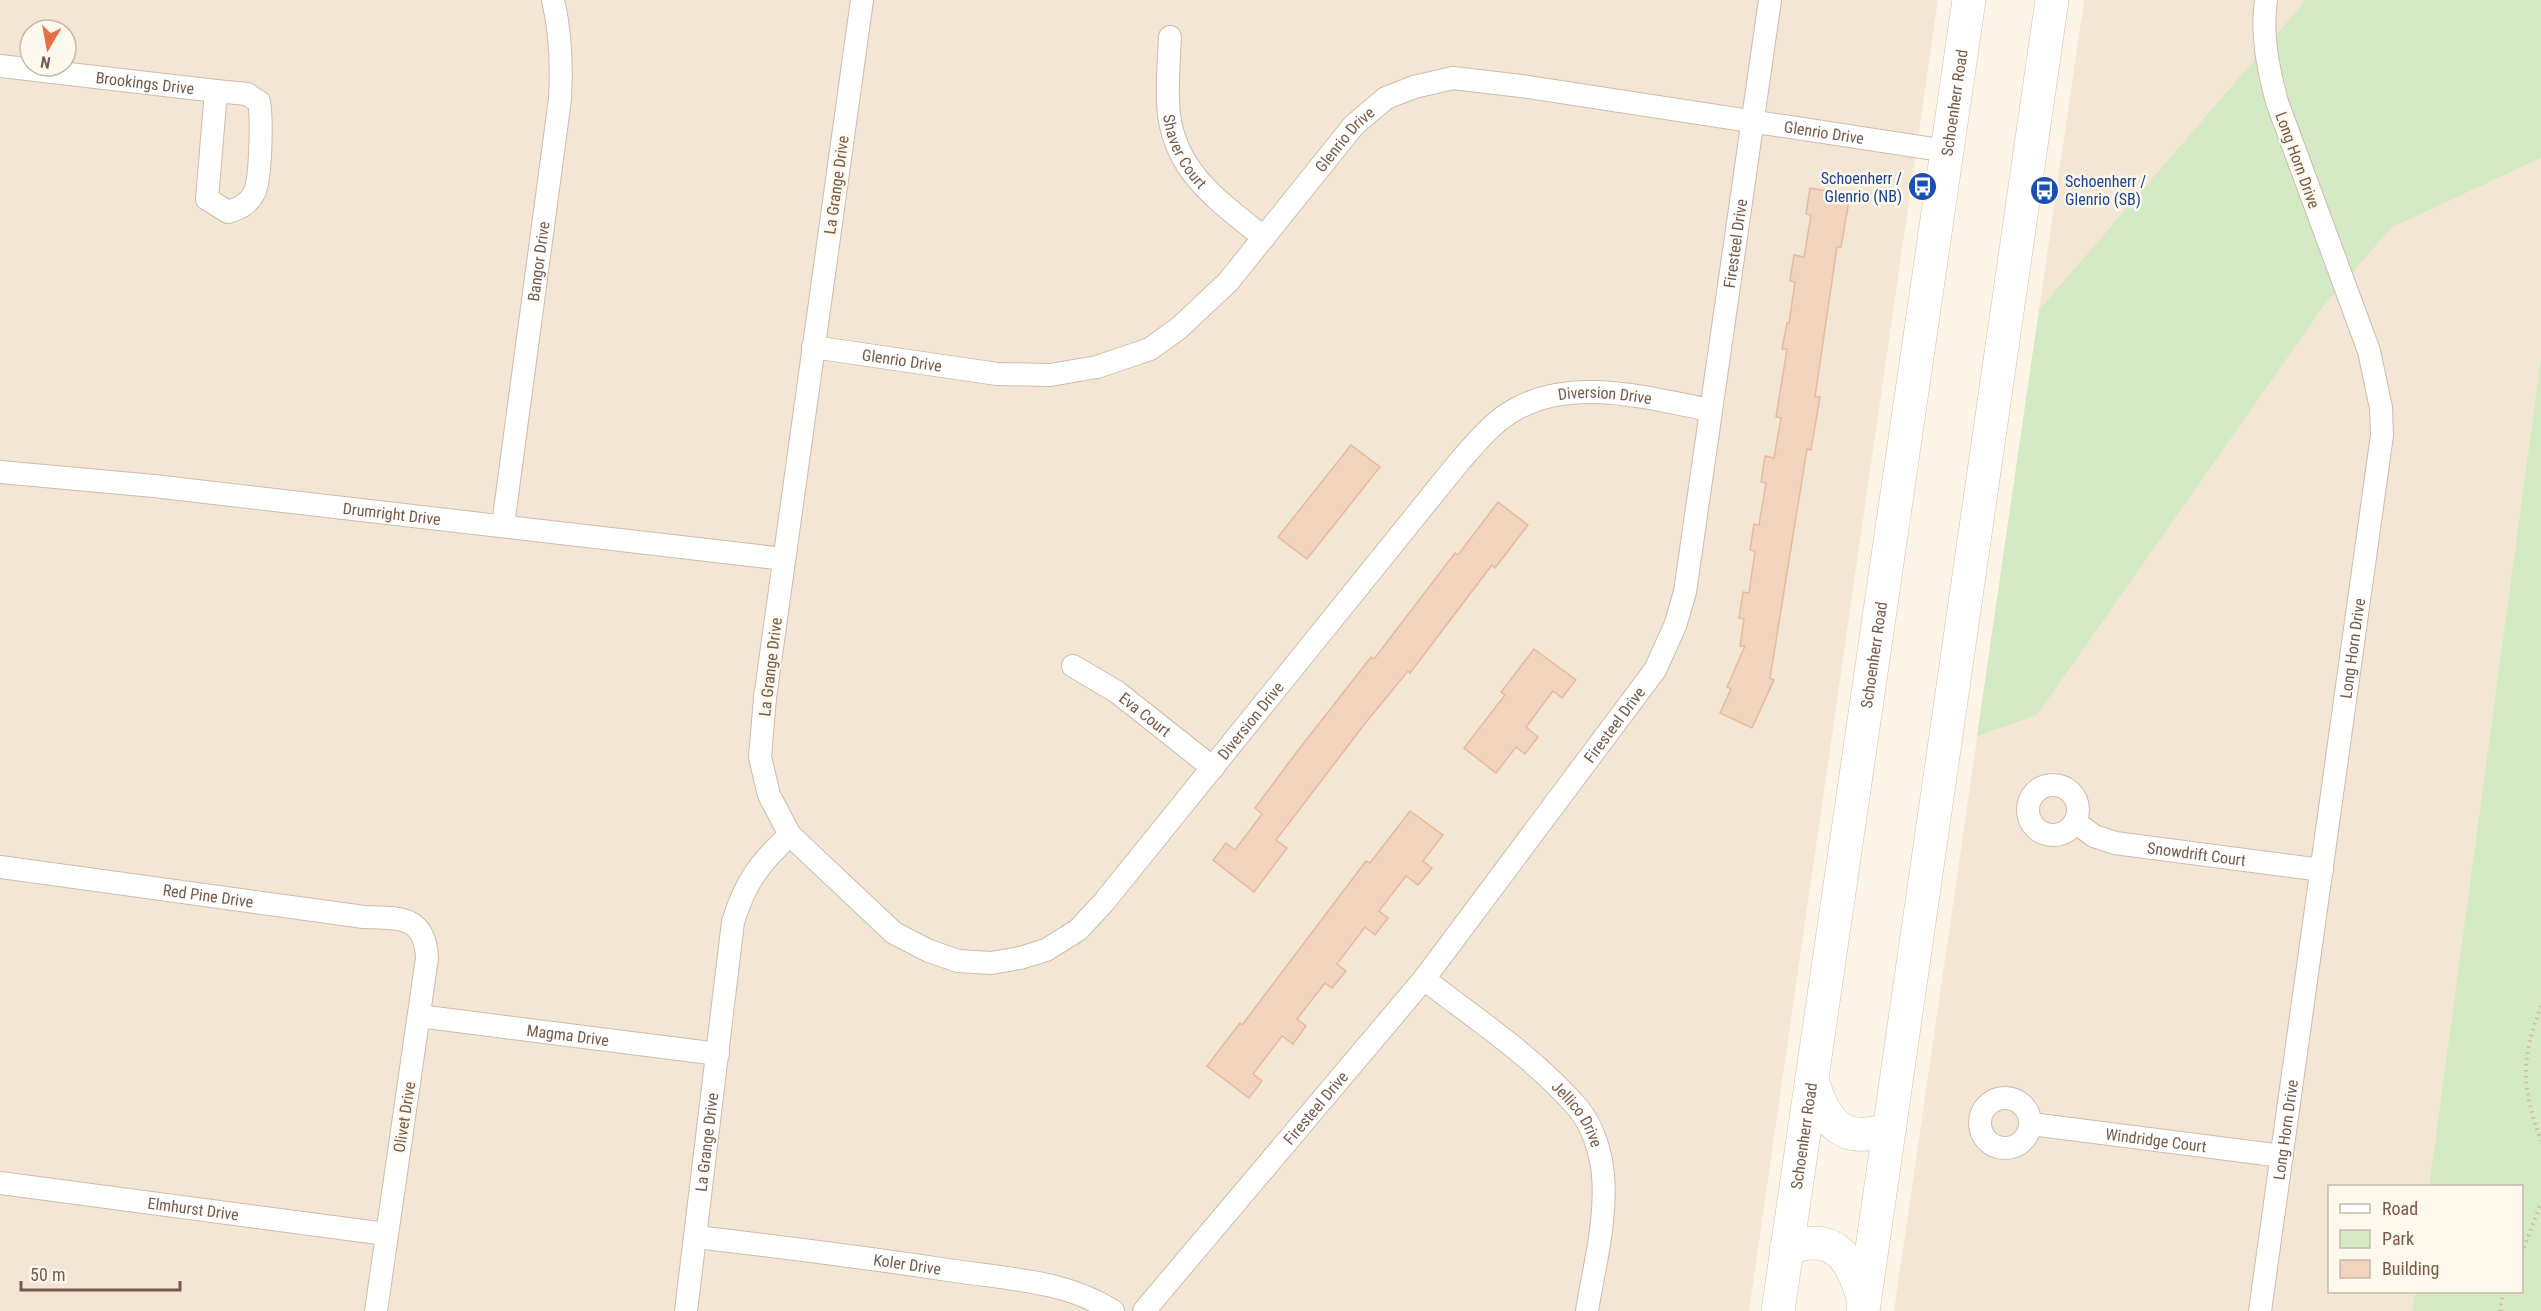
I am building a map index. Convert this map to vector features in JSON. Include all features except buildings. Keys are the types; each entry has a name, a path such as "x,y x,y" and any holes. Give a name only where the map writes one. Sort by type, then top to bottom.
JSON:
{"main road":[{"name":"Schoenherr Road","path":"1778,1311 1969,0"},
{"path":"1863,1307 2051,2"},
{"path":"1812,1080 1826,1117 1836,1126 1864,1135 1890,1128"},
{"path":"1786,1249 1814,1242 1827,1244 1839,1251 1857,1276 1863,1307"}],"street":[{"name":"Bangor Drive","path":"502,525 560,99 562,64 560,29 553,0"},
{"name":"La Grange Drive","path":"686,1311 733,922 742,893 758,867 790,835 769,795 760,757 765,698 862,0"},
{"name":"Firesteel Drive","path":"1144,1311 1424,979 1655,670 1675,626 1685,592 1770,0"},
{"name":"Long Horn Drive","path":"2260,1311 2382,435 2381,408 2369,351 2277,102 2265,42 2266,0"},
{"name":"Shaver Court","path":"1170,37 1169,114 1173,136 1183,161 1199,182 1264,237"},
{"name":"Brookings Drive","path":"0,66 247,94 259,102 262,120 255,191 244,207 228,212 207,199 216,91"},
{"name":"Glenrio Drive","path":"813,347 997,374 1050,375 1097,367 1150,349 1179,328 1228,282 1354,125 1386,98 1413,87 1453,78 1521,86 1947,151"},
{"name":"Diversion Drive","path":"790,835 894,933 929,951 958,962 1001,962 1046,950 1078,930 1104,902 1459,462 1488,430 1516,409 1549,396 1585,391 1620,394 1711,410"},
{"name":"Drumright Drive","path":"0,472 154,486 784,559"},
{"name":"Eva Court","path":"1073,666 1117,692 1213,768"},
{"name":"Snowdrift Court","path":"2075,822 2094,836 2115,843 2322,870"},
{"name":"Red Pine Drive","path":"0,867 364,917 399,918 416,925"},
{"name":"Olivet Drive","path":"376,1311 427,958 426,940 416,925"},
{"name":"Jellico Drive","path":"1424,979 1535,1066 1579,1109 1599,1147 1603,1176 1603,1213 1587,1311"},
{"name":"Magma Drive","path":"419,1016 718,1054"},
{"name":"Windridge Court","path":"2031,1124 2282,1156"},
{"name":"Elmhurst Drive","path":"0,1183 386,1234"},
{"name":"Koler Drive","path":"696,1237 849,1255 1063,1287 1099,1302 1113,1311"}],"path":[{"path":"2541,1006 2530,1035 2525,1064 2525,1085 2541,1141"},
{"path":"2523,1251 2541,1203"},
{"path":"2500,1311 2504,1293"}],"shaded area":[{"path":"0,0 1938,0 1749,1311 0,1311"},
{"path":"2084,0 2313,0 2391,228 2541,158 2541,357 2429,1185 2328,1185 2328,1293 2415,1293 2412,1311 1894,1311"}],"green space":[{"path":"2306,0 2541,0 2541,158 2391,228 2325,304 2037,715 1977,736 2039,310"},
{"path":"2541,357 2541,1311 2412,1311 2415,1293 2523,1293 2523,1185 2429,1185"}],"place":[{"name":"Schoenherr / Glenrio (NB)","path":"1923,187"},
{"name":"Schoenherr / Glenrio (SB)","path":"2044,190"}]}
